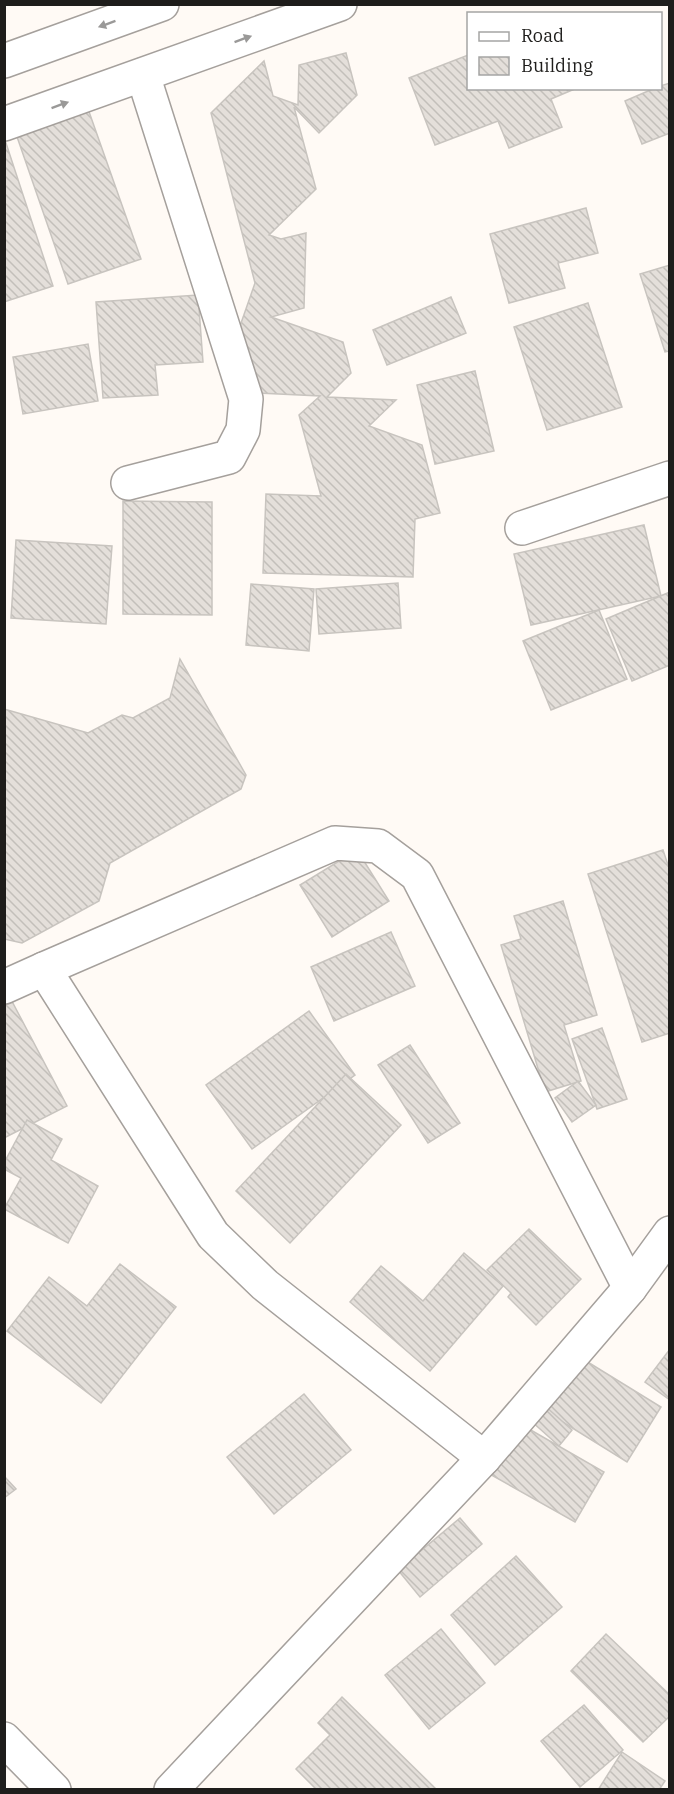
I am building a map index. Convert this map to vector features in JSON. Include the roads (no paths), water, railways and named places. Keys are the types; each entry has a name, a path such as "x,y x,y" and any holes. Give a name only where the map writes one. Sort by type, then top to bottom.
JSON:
{"street":[{"path":"4,61 162,4"},
{"path":"4,124 340,4"},
{"path":"128,483 230,457 243,430 246,399 143,75"},
{"path":"522,528 669,478"},
{"path":"4,987 335,843 378,846 417,875 630,1288"},
{"path":"44,969 213,1234 265,1285 484,1458"},
{"path":"171,1790 484,1458 630,1288 669,1233"},
{"path":"4,1739 54,1790"}]}
